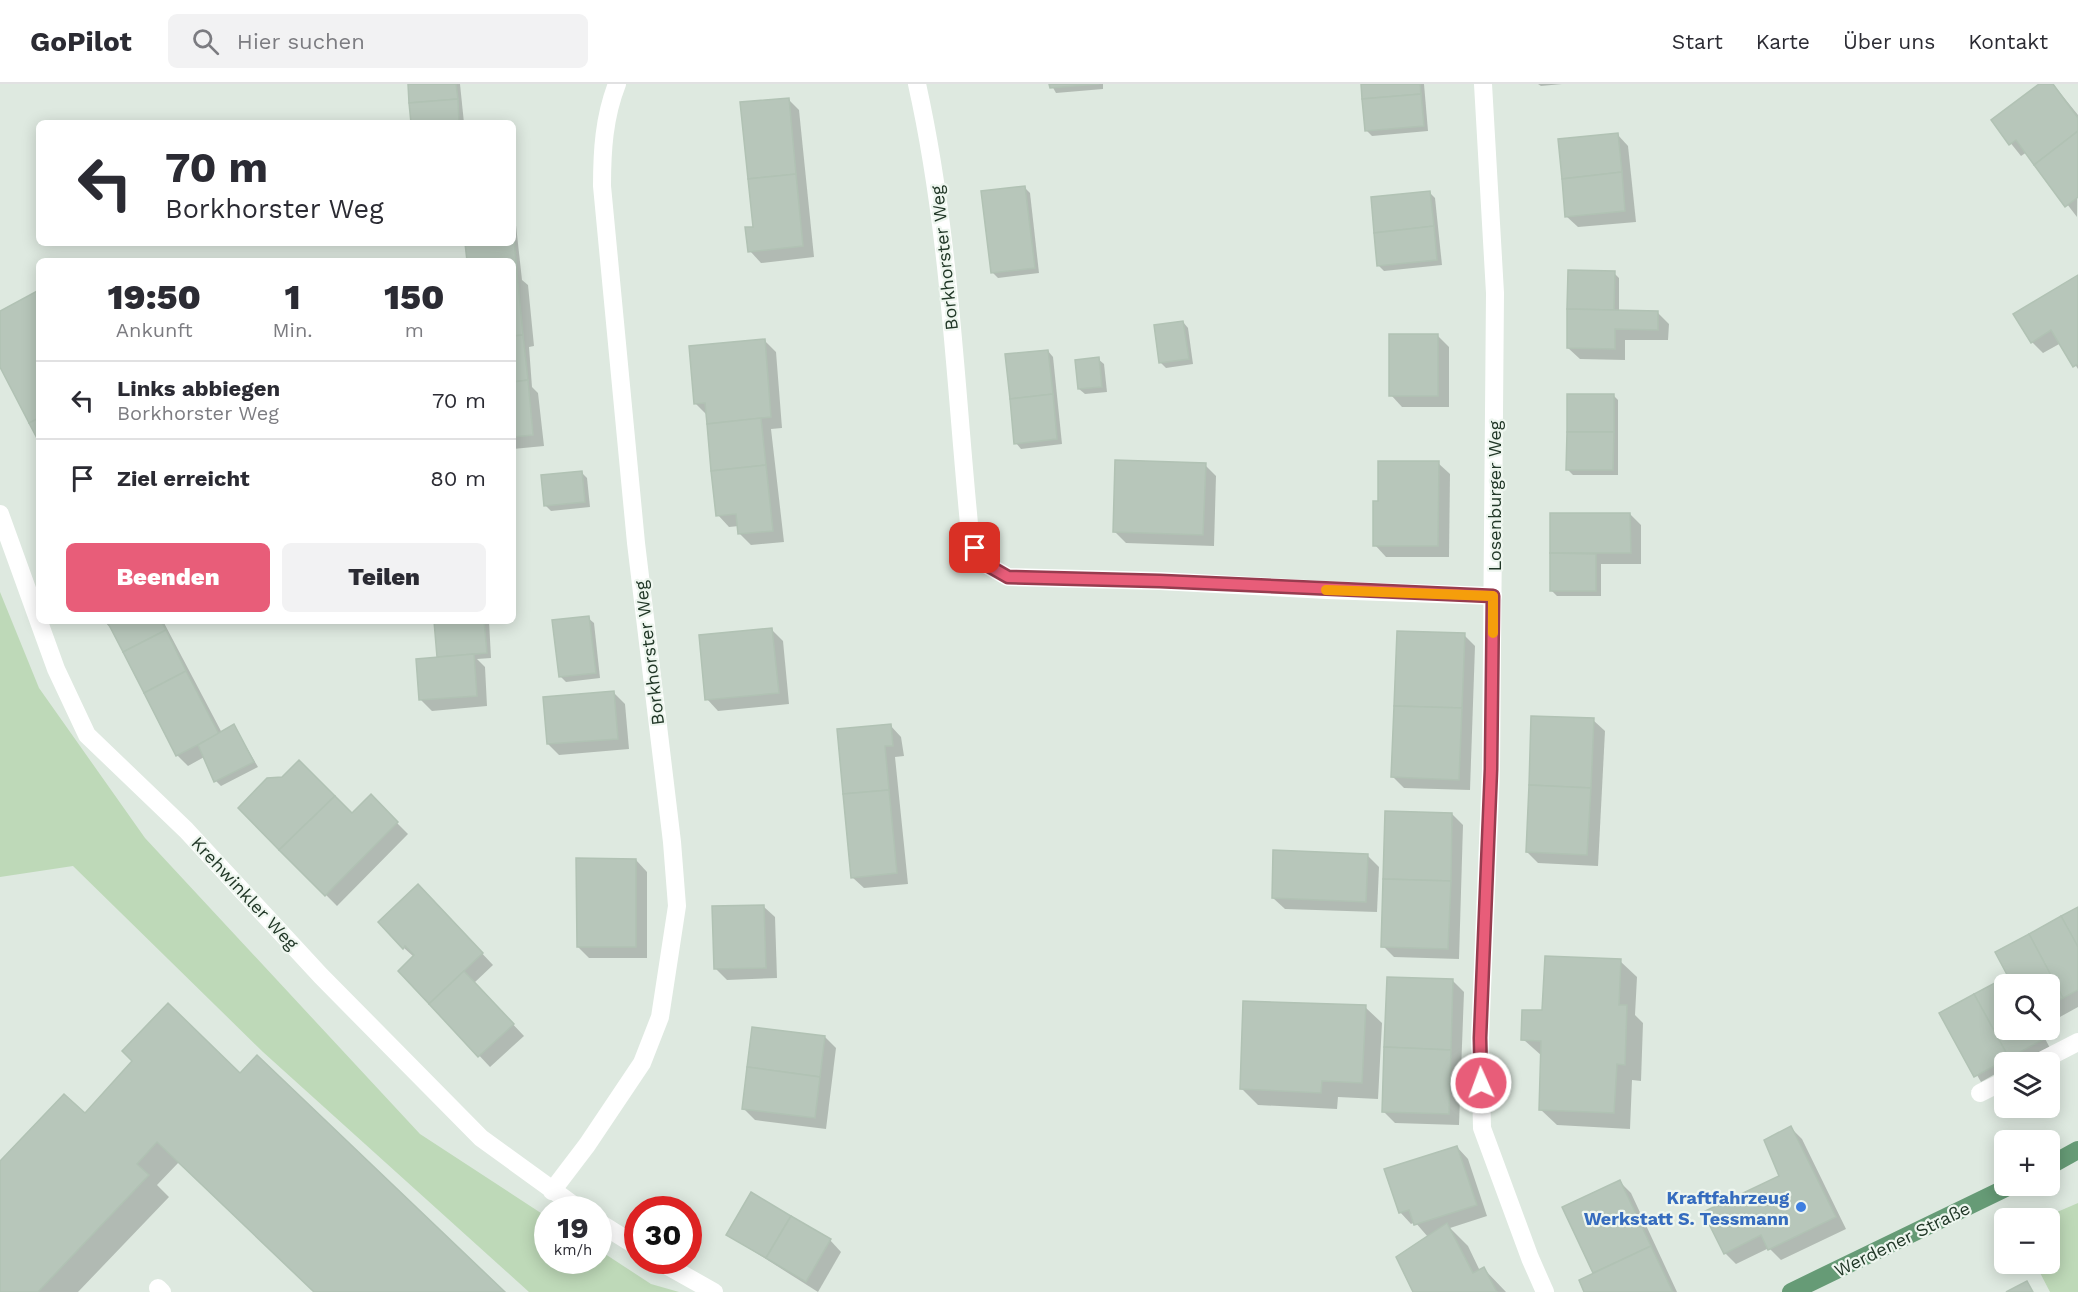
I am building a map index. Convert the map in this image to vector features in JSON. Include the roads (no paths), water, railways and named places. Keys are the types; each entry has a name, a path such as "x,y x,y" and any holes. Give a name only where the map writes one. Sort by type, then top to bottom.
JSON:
{"main road":[{"path":"2060,1160 2078,1150"},
{"name":"Werdener Straße","path":"1791,1292 1994,1194"}],"street":[{"name":"Borkhorster Weg","path":"552,1191 587,1145 642,1064 660,1017 676,906 672,842 636,543 602,186 602,144 610,102 617,84"},
{"name":"Borkhorster Weg","path":"916,84 933,158 970,534 980,561 1008,577 1160,581 1493,596"},
{"name":"Losenburger Weg","path":"1483,84 1495,293 1491,769 1480,1038 1482,1128 1530,1258 1545,1292"},
{"name":"Krehwinkler Weg","path":"0,514 36,614"},
{"name":"Krehwinkler Weg","path":"40,624 56,669 87,735 186,830 321,976 481,1138 560,1196"},
{"path":"2058,1052 2078,1042"},
{"path":"1980,1094 1994,1086"},
{"path":"682,1274 714,1292"}],"place":[{"name":"Kraftfahrzeug Werkstatt S. Tessmann","path":"1801,1207"}]}
